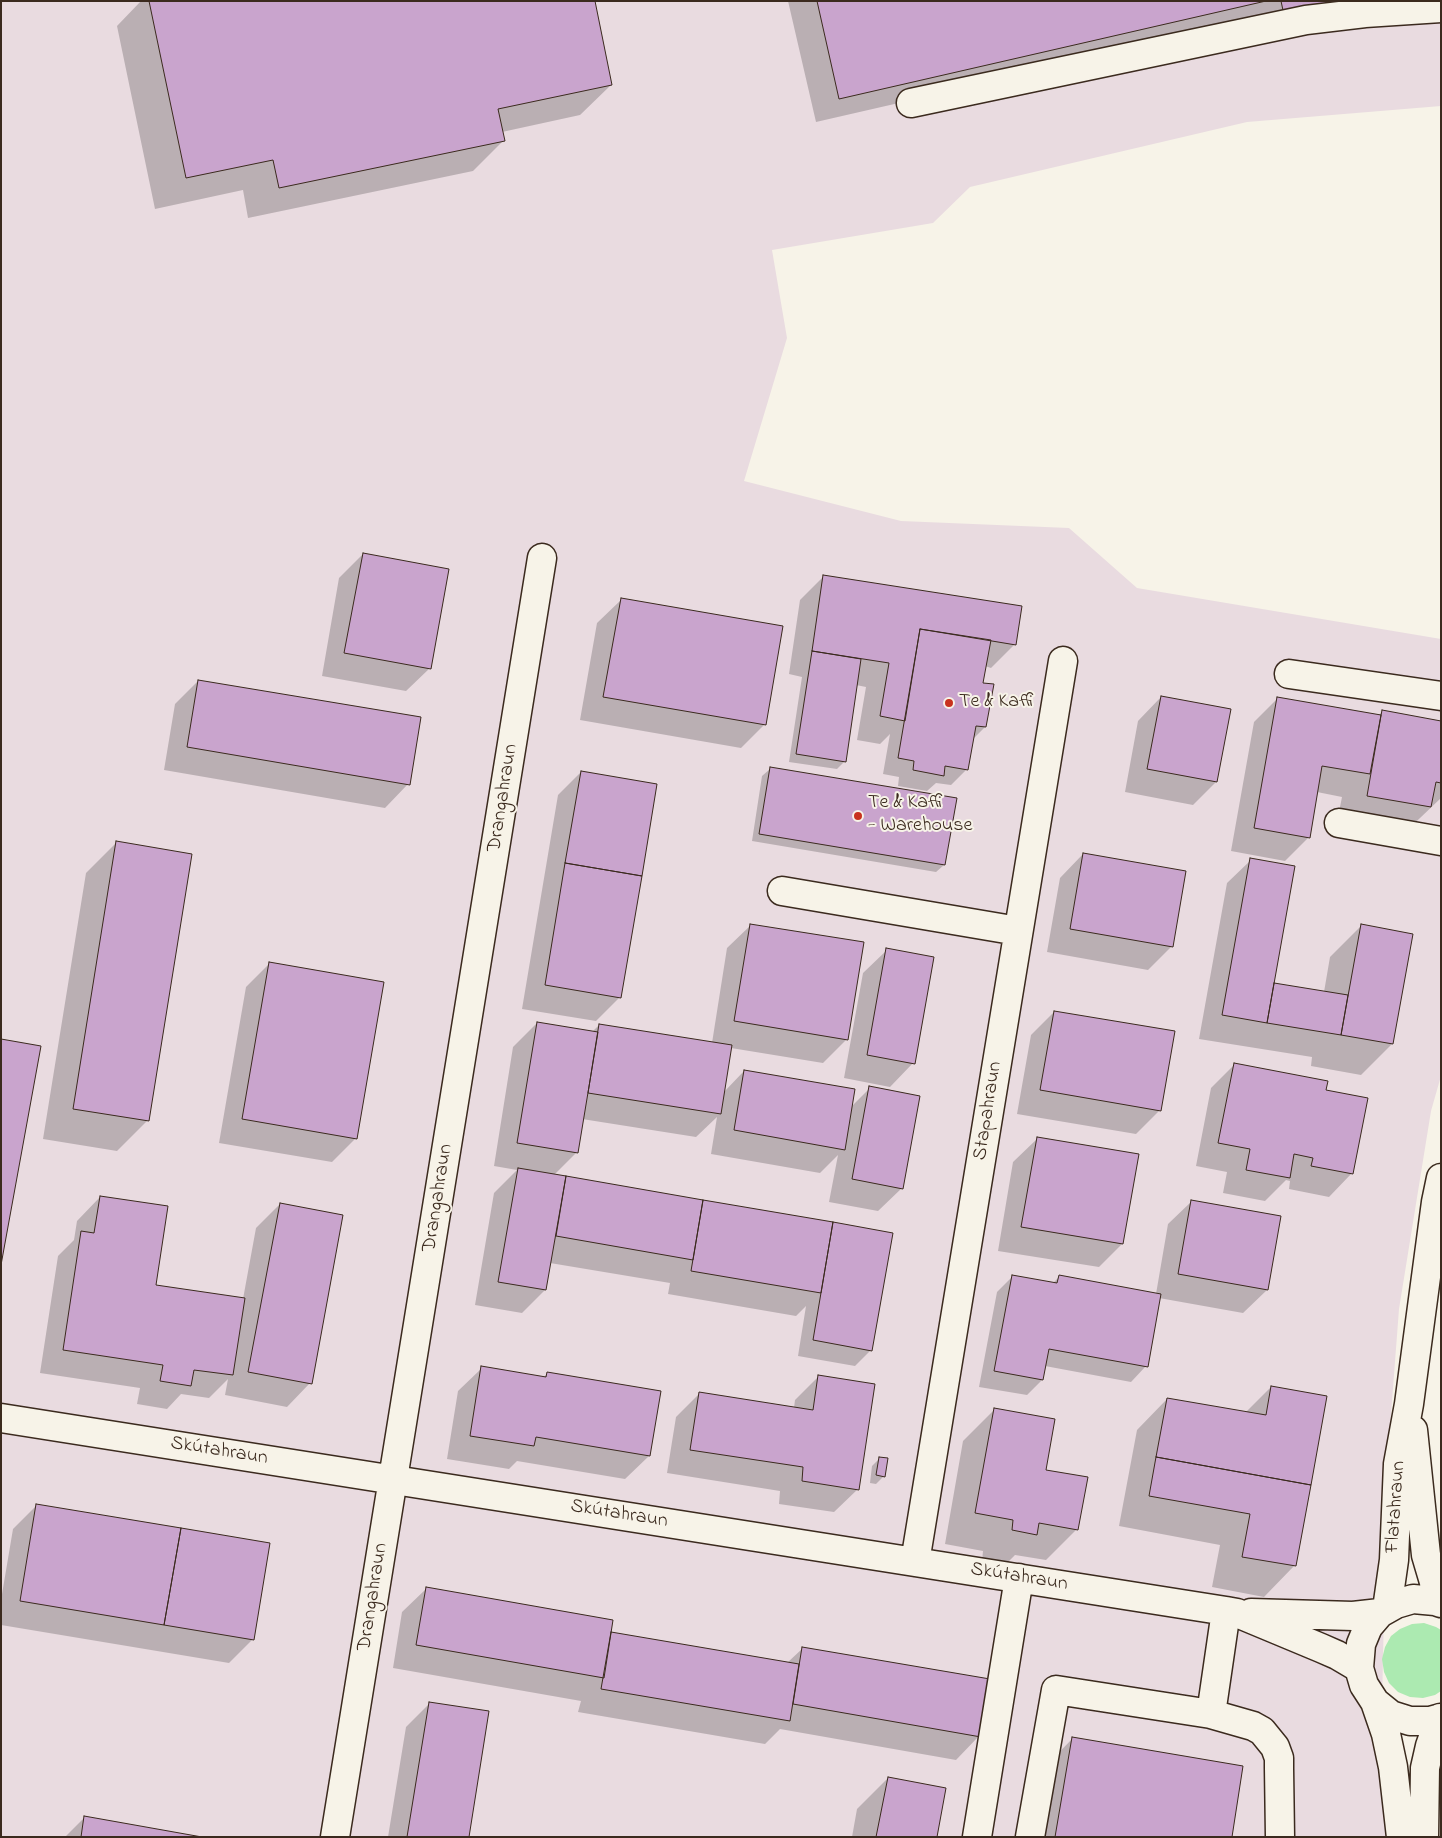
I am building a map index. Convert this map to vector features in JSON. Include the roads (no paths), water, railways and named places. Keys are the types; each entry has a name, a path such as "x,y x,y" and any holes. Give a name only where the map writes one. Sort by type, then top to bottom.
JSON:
{"street":[{"path":"911,103 1306,20 1365,13 1441,8"},
{"name":"Drangahraun","path":"335,1837 542,558"},
{"name":"Stapahraun","path":"915,1562 1063,660"},
{"path":"1290,674 1441,696"},
{"path":"1339,823 1441,841"},
{"path":"782,891 1018,931"},
{"name":"Flatahraun","path":"1384,1611 1394,1560 1398,1464 1409,1404 1434,1212 1441,1178"},
{"name":"Flatahraun","path":"1409,1404 1426,1555 1434,1582 1441,1597"},
{"name":"Skútahraun","path":"1,1418 1232,1612 1345,1616 1384,1611 1396,1604 1413,1599 1441,1603"},
{"path":"977,1837 1019,1578"},
{"path":"1384,1611 1368,1628 1361,1644 1359,1668 1364,1685 1375,1702 1386,1734 1392,1767 1400,1837"},
{"path":"1211,1714 1232,1612"},
{"name":"Skútahraun","path":"1232,1612 1329,1651 1359,1668"},
{"path":"1030,1837 1056,1690 1211,1714 1253,1726 1262,1731 1275,1747 1279,1763 1280,1837"},
{"path":"1375,1702 1391,1715 1410,1721 1430,1721 1441,1718"},
{"path":"1424,1837 1425,1768 1430,1746 1441,1718"}],"place":[{"name":"Te & Kaffi","path":"949,703"},
{"name":"Te & Kaffi - Warehouse","path":"858,816"}]}
